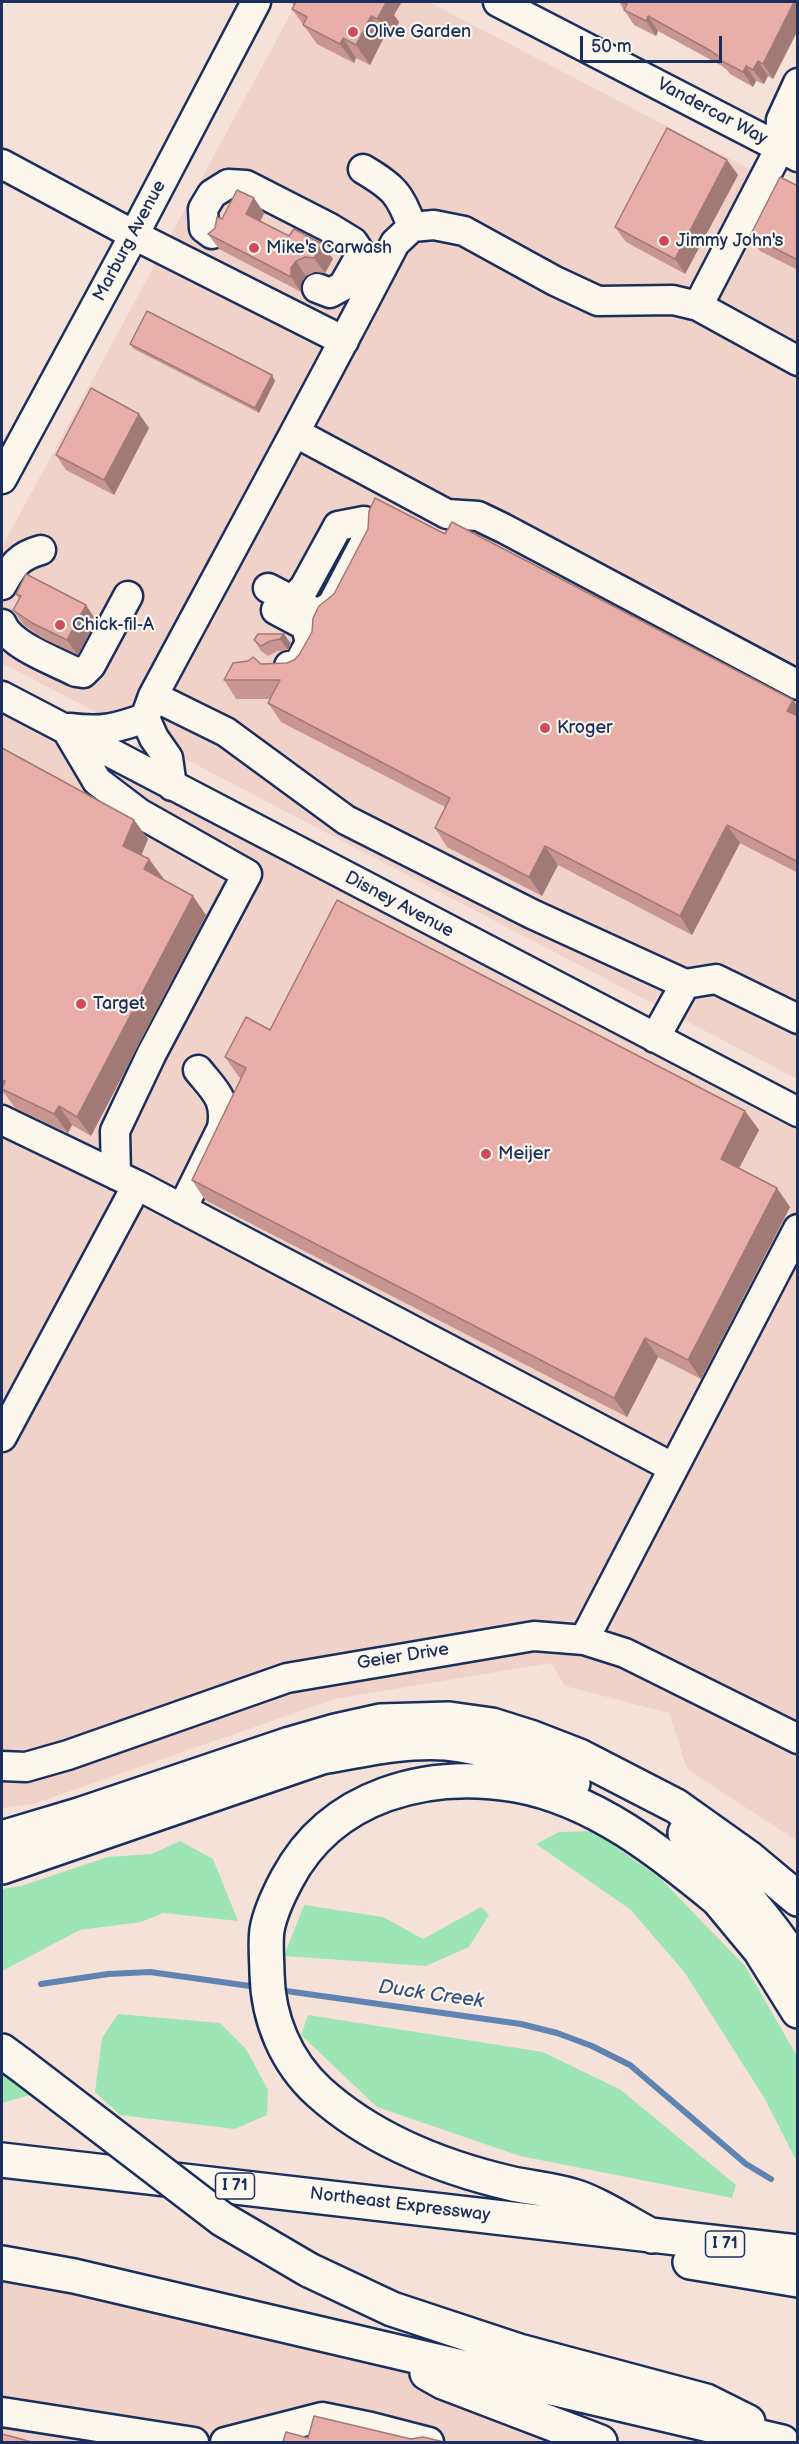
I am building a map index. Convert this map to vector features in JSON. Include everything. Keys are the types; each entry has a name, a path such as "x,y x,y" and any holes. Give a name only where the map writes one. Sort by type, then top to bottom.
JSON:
{"highway":[{"path":"2,1838 82,1814 290,1744 380,1721 449,1719 492,1725 530,1737 579,1756 631,1785 676,1806 749,1858 798,1899"},
{"path":"2,1867 322,1758 379,1747 446,1743 516,1759 590,1790 651,1830 682,1858 760,1950 798,2011"},
{"path":"652,2236 574,2196 510,2183 432,2159 380,2135 337,2108 302,2075 276,2030 271,2011 267,1928 279,1895 295,1864 318,1835 350,1811 387,1792 420,1784 469,1780 518,1786 557,1797 591,1812 660,1851 721,1902"},
{"path":"631,1785 715,1862 762,1914 798,1966"},
{"path":"11,2058 222,2219 309,2270 392,2309 519,2351 706,2401 787,2442"},
{"name":"Northeast Expressway","path":"2,2160 798,2252"},
{"path":"468,2213 519,2237 728,2267 798,2280"},
{"path":"2,2262 74,2276 782,2442"},
{"path":"384,2348 443,2382 600,2442"}],"street":[{"name":"Marburg Avenue","path":"3,473 134,235 256,2"},
{"name":"Vandercar Way","path":"498,2 792,146"},
{"path":"698,306 792,146 781,120 798,83"},
{"path":"2,164 134,235 344,341"},
{"path":"363,169 388,184 403,201 412,227"},
{"path":"212,234 204,228 203,209 212,194 228,184 246,185 330,228 353,242 361,254 344,286 330,293 317,288"},
{"path":"63,730 104,730 149,707 395,243 412,227 434,225 464,231 555,281 598,301 673,300 698,306 798,361"},
{"path":"296,433 447,514 478,516 503,528 798,686"},
{"path":"280,667 298,665 310,643 306,626 287,601 323,601 387,481"},
{"path":"2,585 12,566 27,554 41,550"},
{"path":"2,624 4,630 17,642 82,673 91,665 128,596"},
{"name":"Disney Avenue","path":"2,696 63,730 798,1112"},
{"path":"149,707 154,738 168,758 172,786"},
{"path":"149,707 226,732 346,820 532,914 686,984 717,979 798,1019"},
{"path":"2,1437 126,1180 115,1131 152,1053 247,874 139,813 97,781 63,730"},
{"path":"655,1038 686,984"},
{"path":"182,1209 222,1128 225,1113 222,1100 198,1070"},
{"path":"2,1120 182,1209 672,1467"},
{"path":"584,1640 672,1467 798,1229"},
{"name":"Geier Drive","path":"2,1766 26,1767 68,1755 287,1678 534,1636 584,1640 625,1653 798,1738"},
{"path":"2,2412 194,2442"},
{"path":"225,2442 322,2417 429,2442"}],"shaded area":[{"path":"297,2 429,2 797,194 797,1079 2,663 2,547"},
{"path":"2,696 797,1112 797,1841 687,1769 669,1713 565,1686 551,1663 335,1699 33,1804 2,1808"},
{"path":"2,2263 384,2347 600,2442 2,2442"}],"green space":[{"path":"593,1831 660,1878 745,1966 797,2056 797,2162 765,2099 685,1973 631,1910 536,1844 559,1832"},
{"path":"180,1841 213,1859 238,1921 163,1913 141,1922 80,1930 2,1971 2,1889 21,1886 108,1857 152,1854"},
{"path":"304,1905 383,1917 423,1939 481,1907 489,1915 469,1947 426,1966 284,1956"},
{"path":"118,2014 220,2023 246,2049 268,2090 267,2115 235,2129 120,2115 95,2092 102,2038"},
{"path":"308,2015 543,2052 621,2090 736,2185 732,2198 520,2156 377,2107 301,2035"},
{"path":"2,2073 30,2095 2,2103"}],"building":[{"path":"296,2 386,3 377,19 371,16 356,45 343,38 340,44 303,25 307,17 292,9"},
{"path":"621,2 794,2 763,64 758,61 753,70 746,66 743,72 720,60 721,58 711,51 648,16 646,21 624,10 627,4"},
{"path":"667,128 727,160 675,259 615,227"},
{"path":"780,177 798,186 798,260 750,236"},
{"path":"237,190 254,198 246,214 289,236 294,229 322,244 314,258 305,257 296,261 291,268 291,277 208,234 215,228 217,217 222,219"},
{"path":"147,311 272,375 255,408 130,344"},
{"path":"91,388 139,414 104,480 56,455"},
{"name":"Kroger","path":"375,498 445,534 452,522 793,700 787,711 798,716 798,862 727,825 680,916 545,846 529,877 435,828 450,798 268,703 280,680 224,680 233,663 248,661 253,657 261,664 287,663 299,655 312,632 313,618 319,606 334,594 368,529 369,511"},
{"path":"26,574 86,605 67,640 32,623 13,610 21,596 16,594"},
{"path":"258,634 284,634 280,639 261,646 254,640"},
{"name":"Target","path":"2,748 134,820 123,846 149,859 144,869 193,896 77,1117 59,1106 54,1114 2,1089 5,1081 2,1080"},
{"name":"Meijer","path":"337,900 745,1111 721,1159 777,1188 688,1360 645,1338 614,1398 192,1180 246,1068 225,1057 246,1017 270,1030"},
{"path":"314,2416 411,2439 423,2437 444,2442 283,2442 286,2432 308,2438"},
{"path":"2,2434 32,2442 2,2442"}],"waterway":[{"name":"Duck Creek","path":"41,1984 108,1974 150,1972 257,1987"},
{"name":"Duck Creek","path":"279,1990 521,2024 557,2033 592,2046 630,2065 746,2164 771,2179"}],"place":[{"name":"Olive Garden","path":"353,32"},
{"name":"Jimmy John's","path":"664,241"},
{"name":"Mike's Carwash","path":"254,248"},
{"name":"Chick-fil-A","path":"60,625"},
{"name":"Kroger","path":"545,728"},
{"name":"Target","path":"81,1004"},
{"name":"Meijer","path":"486,1154"}]}
